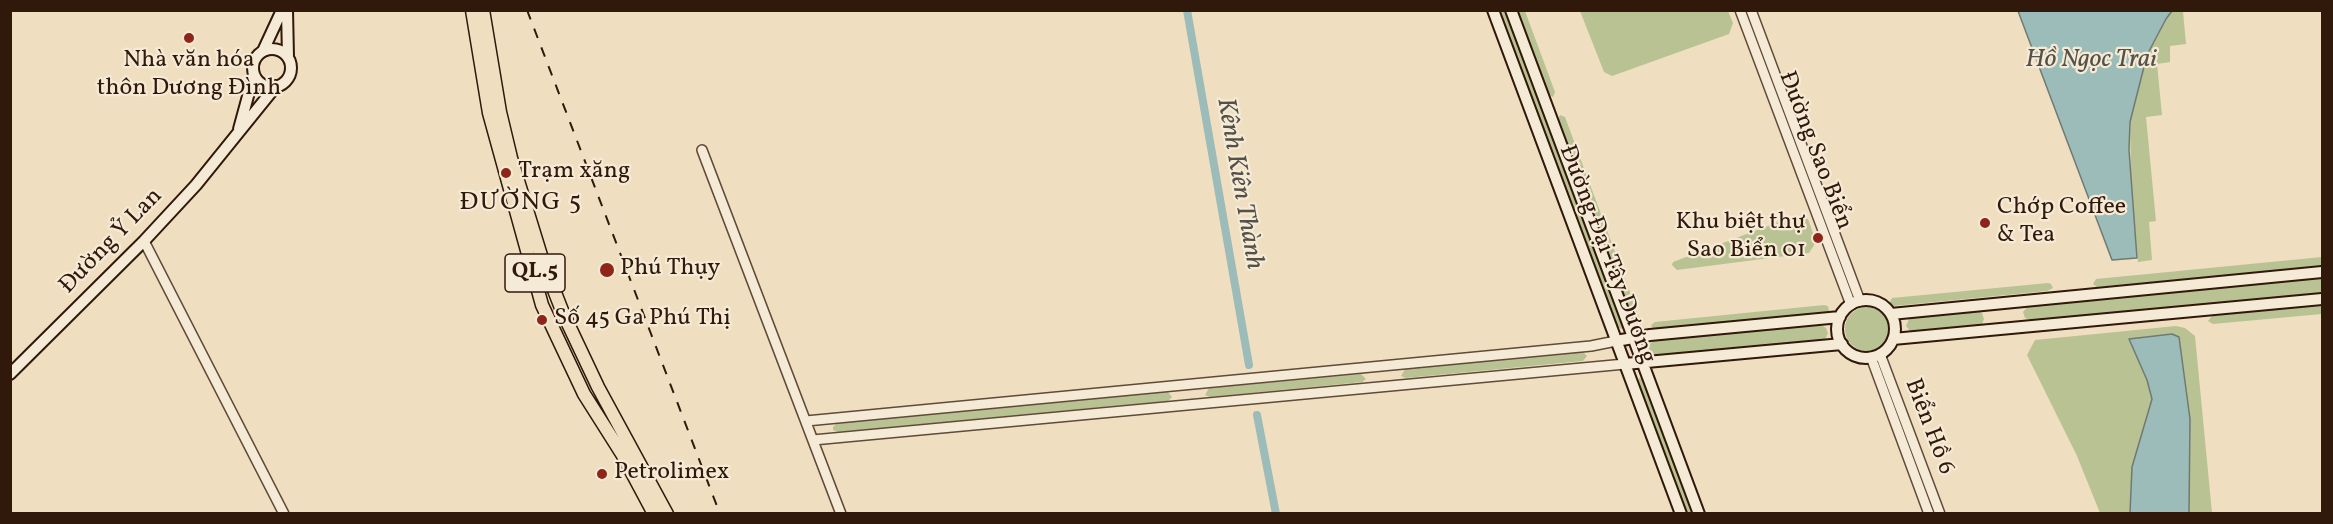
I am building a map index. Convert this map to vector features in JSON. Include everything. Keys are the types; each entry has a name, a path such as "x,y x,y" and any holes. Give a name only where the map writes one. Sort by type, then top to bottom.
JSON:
{"highway":[{"name":"QL.5","path":"472,10 489,114 543,305 584,394 622,454 654,513"},
{"name":"QL.5","path":"483,10 500,112 511,158 543,262 563,313 598,387 667,513"}],"main road":[{"path":"282,10 263,51 254,61 254,74 263,84 276,86 290,75 287,10"},
{"name":"Đường Đại Tây Dương","path":"1493,10 1681,513"},
{"name":"Đường Đại Tây Dương","path":"1511,10 1700,513"},
{"path":"263,51 276,50 288,57"},
{"name":"Đường Ỷ Lan","path":"238,135 254,74"},
{"name":"Đường Ỷ Lan","path":"10,374 144,241 238,135 276,86"},
{"path":"1892,314 2322,272"},
{"path":"1893,339 2322,299"},
{"path":"1616,341 1840,317 1855,303 1870,300 1880,303 1892,314 1895,324 1893,339 1888,348 1875,355 1863,357 1851,353 1842,344 1838,331 1840,317"},
{"path":"1625,364 1842,344"}],"street":[{"name":"Đường Sao Biển","path":"1740,10 1855,303"},
{"name":"Đường Sao Biển","path":"1751,10 1855,303"},
{"path":"702,150 841,513"},
{"path":"144,241 284,513"},
{"path":"806,421 1591,346 1616,341"},
{"name":"Biển Hồ 6","path":"1875,355 1929,513"},
{"name":"Biển Hồ 6","path":"1875,355 1940,513"},
{"path":"813,440 1625,364"},
{"path":"1385,366 1387,385"},
{"path":"1188,385 1189,404"}],"green space":[{"path":"1498,11 1506,11 1623,324 1622,329 1616,326"},
{"path":"1517,11 1525,11 1555,92 1553,97 1549,95"},
{"path":"1580,11 1728,11 1733,23 1729,34 1612,76 1604,72"},
{"path":"2172,11 2183,11 2186,44 2170,46 2170,62 2157,64 2162,115 2146,117 2156,221 2149,222 2152,260 2138,262 2131,181 2130,122 2147,55"},
{"path":"1560,115 1565,117 1641,322 1640,327 1634,325 1558,119"},
{"path":"1794,216 1808,219 1816,242 1809,253 1677,270 1672,265 1673,262"},
{"path":"2322,257 2322,266 2097,287 2093,284 2096,279"},
{"path":"2322,277 2322,293 2033,321 2025,318 2023,312 2029,305"},
{"path":"2048,283 2053,288 2047,291 1894,306 1889,303 1892,298"},
{"path":"2322,305 2322,314 2213,324 2208,321 2212,316"},
{"path":"1828,306 1829,311 1824,313 1654,330 1651,325 1655,322"},
{"path":"1867,307 1882,314 1889,329 1882,344 1867,351 1852,344 1845,329 1852,314"},
{"path":"1977,310 1982,313 1984,319 1978,326 1915,332 1910,331 1906,326 1912,317"},
{"path":"1821,325 1828,333 1821,341 1653,357 1648,351 1653,341"},
{"path":"2176,326 2185,328 2195,336 2212,513 2189,513 2190,419 2179,337 2172,334 2129,339 2147,380 2152,399 2132,467 2130,513 2100,513 2077,456 2027,355 2035,340"},
{"path":"1583,352 1587,356 1583,361 1406,378 1401,376 1405,369"},
{"path":"1361,374 1366,379 1362,382 1210,397 1205,395 1209,388"},
{"path":"1639,378 1643,379 1694,513 1686,513 1637,384"},
{"path":"1168,392 1172,397 1168,401 838,432 833,430 837,423"}],"water":[{"name":"Hồ Ngọc Trai","path":"2018,11 2172,11 2147,55 2130,122 2129,150 2137,258 2112,260"},
{"path":"2172,334 2179,337 2190,419 2189,513 2130,513 2132,467 2152,399 2147,380 2129,339"}],"waterway":[{"name":"Kênh Kiên Thành","path":"1187,10 1249,365"},
{"name":"Kênh Kiên Thành","path":"1257,415 1276,514"}],"railway":[{"path":"527,10 720,514"}],"place":[{"name":"Nhà văn hóa thôn Dương Đình","path":"189,38"},
{"name":"Trạm xăng","path":"506,173"},
{"name":"Chớp Coffee & Tea","path":"1985,223"},
{"name":"Khu biệt thự Sao Biển 01","path":"1818,238"},
{"name":"Phú Thụy","path":"607,270"},
{"name":"Số 45 Ga Phú Thị","path":"542,320"},
{"name":"Petrolimex","path":"602,474"}],"district":[{"name":"ĐƯỜNG 5","path":"521,204"}]}
